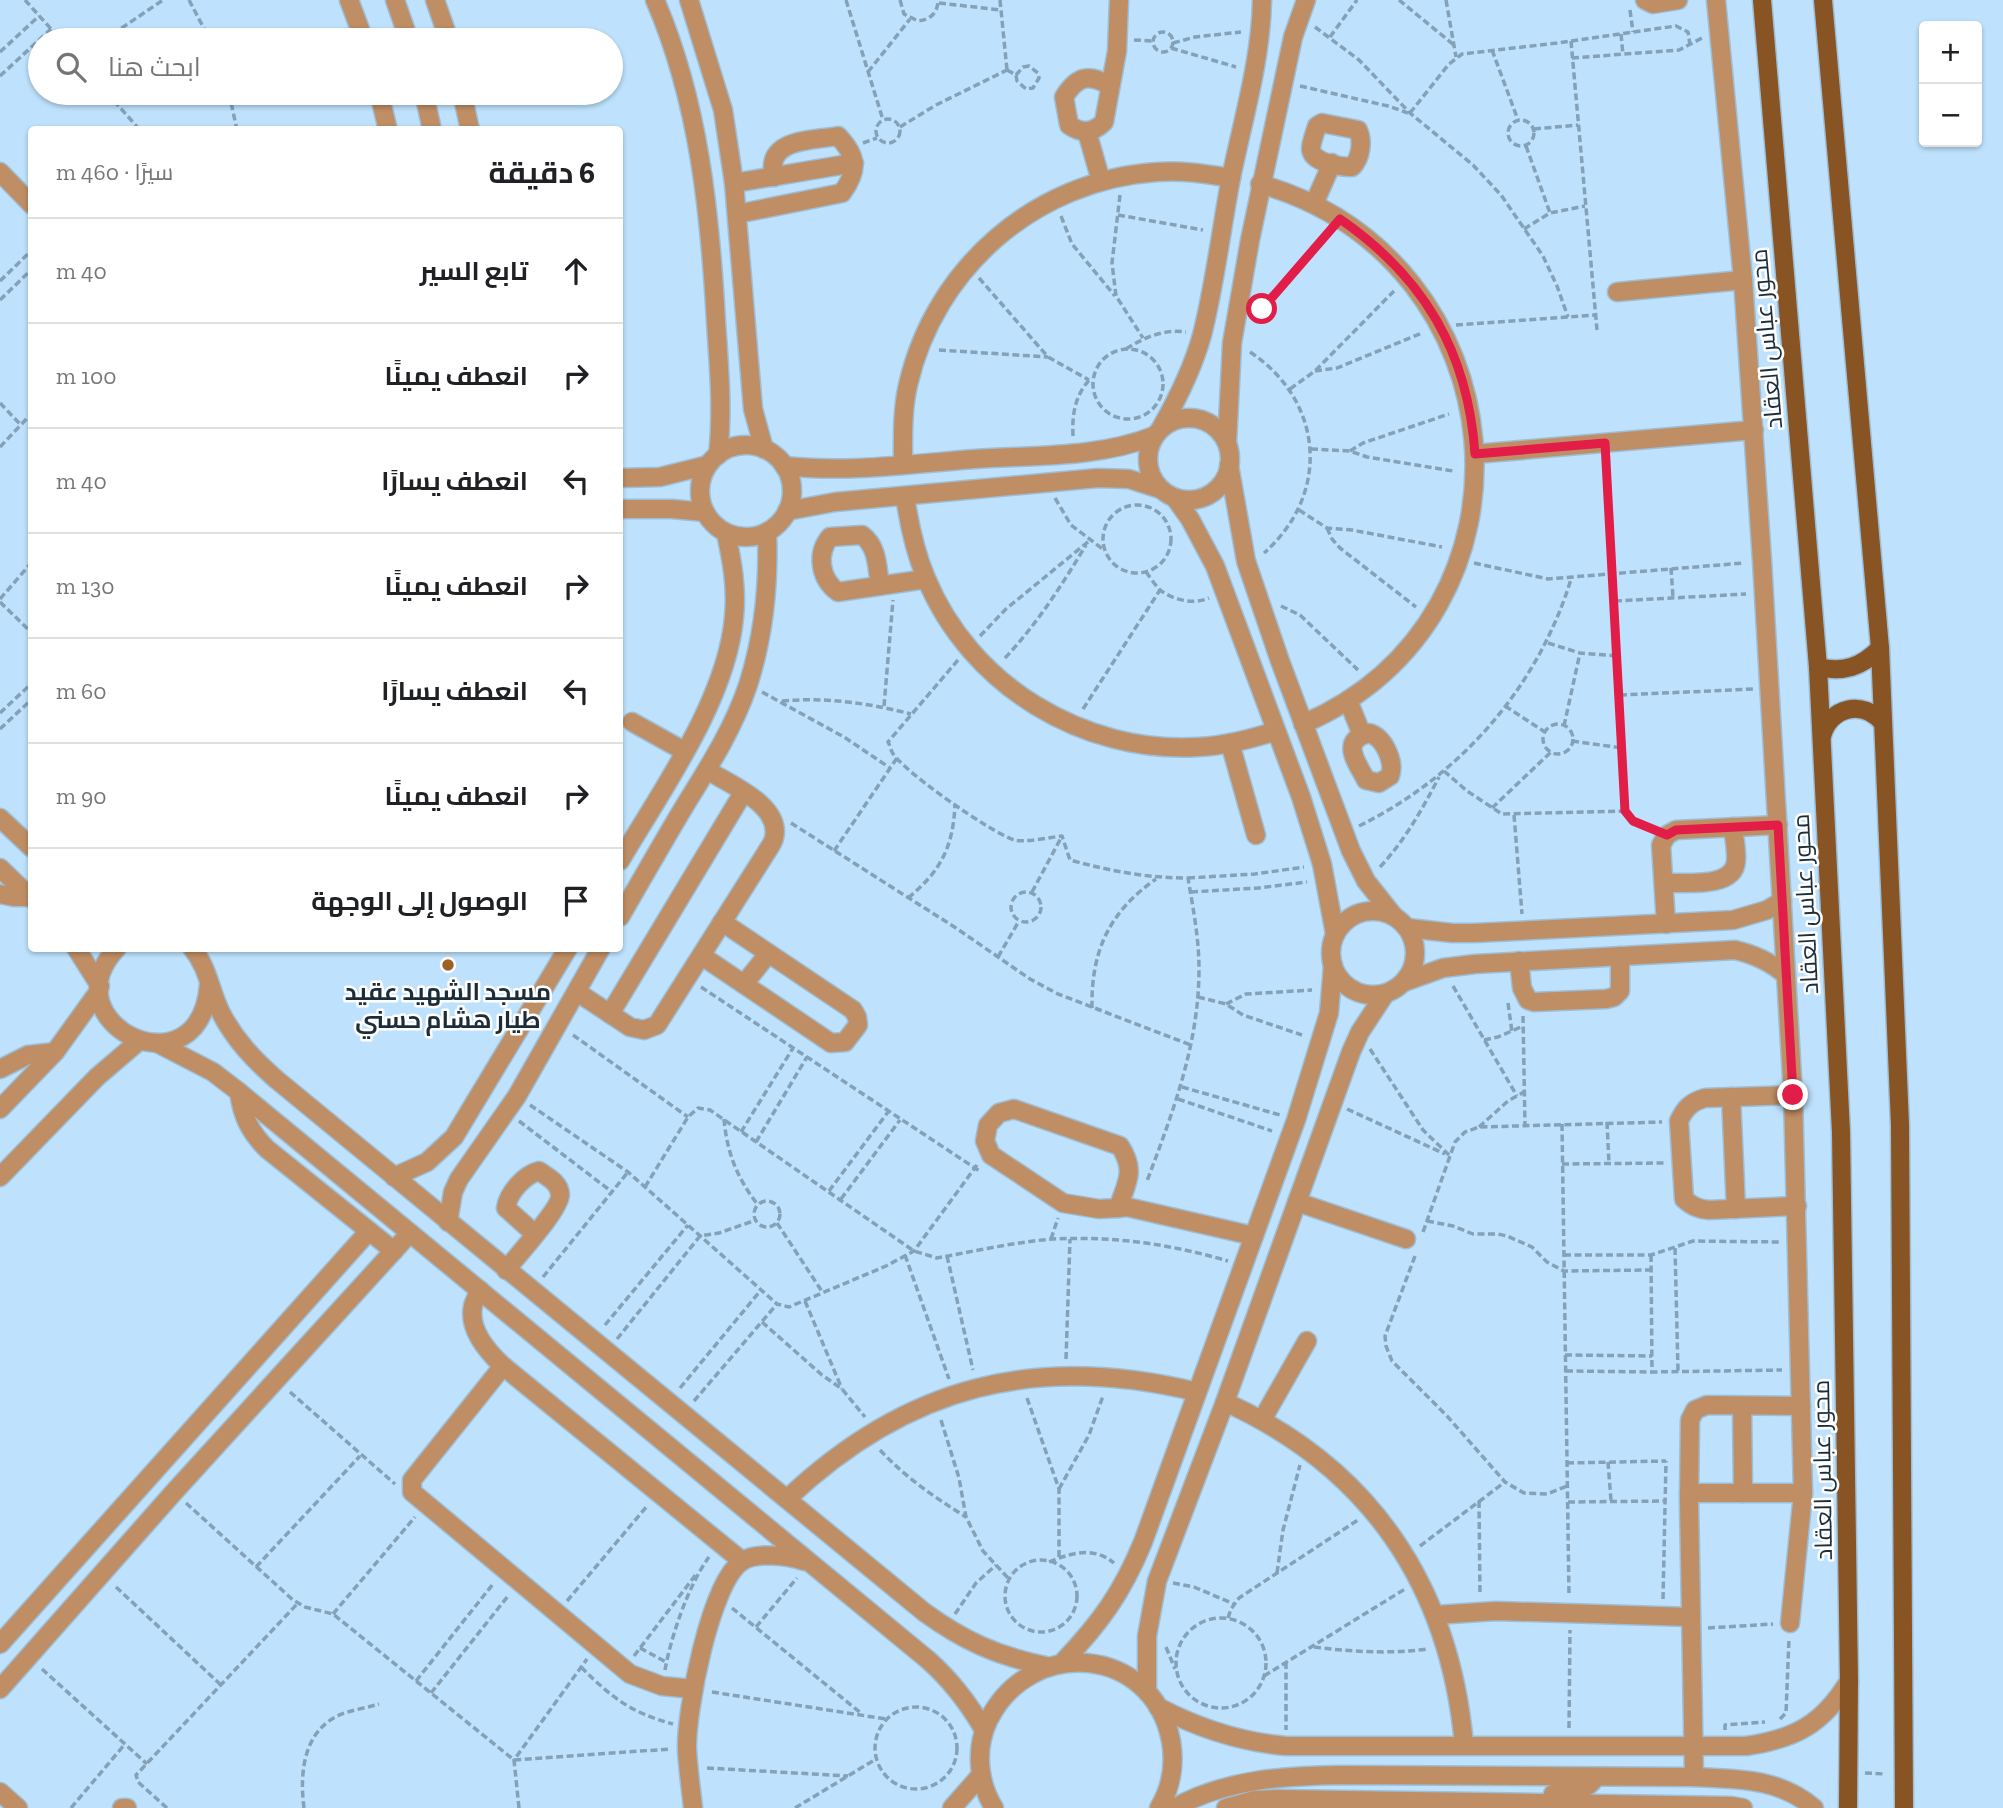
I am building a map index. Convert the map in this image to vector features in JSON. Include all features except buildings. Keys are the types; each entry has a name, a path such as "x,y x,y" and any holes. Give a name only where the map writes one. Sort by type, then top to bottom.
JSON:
{"main road":[{"name":"محور عباس العقاد","path":"1762,0 1818,667 1841,1132 1849,1681 1848,1808"},
{"path":"1823,0 1880,648 1900,1125 1904,1808"},
{"path":"1818,667 1830,670 1854,667 1864,663 1880,648"},
{"path":"1821,737 1829,721 1843,710 1852,708 1870,711 1883,723"}],"street":[{"path":"349,0 360,28"},
{"path":"395,0 405,28"},
{"path":"435,0 445,28"},
{"path":"623,478 660,477 713,460 741,445 764,449 784,466 791,488 787,511 782,519 767,532 746,537 726,533 717,528 701,503 700,483 713,460 720,434 720,393 706,188 692,116 664,23 654,0"},
{"path":"689,0 723,110 734,183 753,409 764,449"},
{"path":"1110,86 1098,78 1084,78 1071,85 1064,97 1069,125 1078,131 1087,132 1097,129 1104,122 1117,51 1119,0"},
{"path":"994,1808 981,1775 980,1748 984,1730 997,1702 1019,1680 1054,1664 1088,1636 1129,1576 1290,1138 1329,1013 1333,965 1331,955 1335,934 1323,872 1305,808 1204,542 1167,493 1153,480 1147,457 1187,377 1202,335 1254,72 1261,29 1262,0"},
{"path":"1645,0 1653,4 1672,0"},
{"path":"1716,0 1743,280 1754,430 1793,1095 1803,1493 1790,1623"},
{"path":"1303,8 1283,82 1261,184 1232,343 1227,443 1246,561 1303,724 1366,881 1393,915 1408,928 1416,950 1415,962 1404,982"},
{"path":"382,105 387,126"},
{"path":"427,105 431,126"},
{"path":"465,105 469,126"},
{"path":"1087,132 1101,181"},
{"path":"737,214 842,193 852,180 854,163 849,148 838,136 783,146 775,154 771,166 774,177"},
{"path":"734,183 854,163"},
{"path":"1314,204 1332,163"},
{"path":"0,172 28,201"},
{"path":"903,464 903,425 908,387 918,349 948,291 968,264 993,239 1022,216 1054,198 1101,181 1159,172 1195,172 1231,178"},
{"path":"1261,184 1314,204 1340,219 1365,236 1408,277 1441,326 1453,352 1470,407 1475,454 1473,500 1460,555 1446,589 1429,618 1393,663 1371,683 1348,700 1303,724"},
{"path":"1618,292 1743,280"},
{"path":"784,466 832,470 1074,453 1125,446 1158,432 1172,421 1185,418 1198,418 1210,424 1220,432 1227,443"},
{"path":"1475,454 1754,430"},
{"path":"787,511 835,502 1114,478 1129,479 1195,500 1205,497 1222,484 1230,466"},
{"path":"905,496 916,552 938,604 969,648 991,672 1043,711 1072,725 1134,744 1177,747 1230,743 1276,731"},
{"path":"623,509 705,512"},
{"path":"623,912 737,715 758,648 767,590 767,532"},
{"path":"623,856 684,751 714,692 730,646 735,589 726,533"},
{"path":"887,585 926,579"},
{"path":"1348,700 1362,735"},
{"path":"632,722 684,751"},
{"path":"1230,743 1256,835"},
{"path":"577,992 630,1027 644,1030 657,1025 774,838 774,821 766,807 707,770"},
{"path":"610,1014 743,793"},
{"path":"0,818 28,844"},
{"path":"1666,924 1661,845 1667,835 1676,830 1778,825"},
{"path":"1664,883 1718,881 1727,878 1734,871 1736,861 1733,827"},
{"path":"0,868 28,896"},
{"path":"0,894 28,898"},
{"path":"1408,928 1452,933 1733,920 1767,910 1782,901"},
{"path":"1335,934 1343,923 1354,915 1367,911 1393,915"},
{"path":"702,956 831,1043 845,1042 858,1025 853,1010 722,922"},
{"path":"1147,1692 1147,1636 1157,1581 1360,1032 1385,994 1404,982 1443,968 1520,961 1735,950 1754,954 1787,975"},
{"path":"78,952 100,989 108,1017 116,1028 213,1072 239,1092 950,1679 969,1703 984,1730"},
{"path":"0,1109 55,1052 100,989 101,973 113,952"},
{"path":"201,952 209,984 221,1012 233,1034 255,1061 506,1270 948,1629 994,1653 1054,1664 1093,1663 1122,1673 1147,1692 1158,1707 1168,1730 1173,1754 1171,1778 1159,1808"},
{"path":"394,1177 427,1162 454,1137 566,952"},
{"path":"448,1222 453,1192 459,1179 517,1096 599,952"},
{"path":"744,985 768,954"},
{"path":"1520,961 1523,995 1534,1002 1614,997 1620,991 1620,956"},
{"path":"1333,965 1342,982 1357,992 1366,995 1385,994"},
{"path":"0,1177 97,1077 148,1042 174,1040 189,1031 201,1018 208,1002 209,984"},
{"path":"0,1069 28,1055 55,1052"},
{"path":"239,1092 246,1123 255,1137 394,1251"},
{"path":"1793,1095 1705,1098 1693,1101 1684,1110 1679,1121 1684,1199 1690,1205 1709,1210 1797,1206"},
{"path":"1731,1097 1736,1209"},
{"path":"1118,1208 1130,1174 1128,1159 1120,1146 1014,1109 999,1113 988,1125 985,1141 990,1155 1063,1203 1099,1209 1137,1209 1254,1236"},
{"path":"1297,1202 1416,1240"},
{"path":"0,1644 369,1231"},
{"path":"0,1689 101,1573 410,1233"},
{"path":"506,1270 535,1234"},
{"path":"480,1290 472,1308 476,1331 487,1350 503,1366 742,1561"},
{"path":"1262,1420 1307,1341"},
{"path":"503,1366 412,1480 410,1488 420,1500 624,1670 662,1686 694,1689"},
{"path":"787,1499 811,1476 871,1432 934,1402 977,1388 1065,1375 1110,1376 1197,1392"},
{"path":"1225,1402 1262,1420 1305,1448 1352,1488 1372,1510 1406,1557 1420,1580 1447,1646 1458,1690 1464,1745"},
{"path":"1694,1777 1690,1420 1695,1410 1706,1405 1801,1406"},
{"path":"1742,1405 1743,1493"},
{"path":"1689,1497 1743,1493 1803,1493"},
{"path":"693,1808 687,1748 694,1689 706,1628 729,1576 742,1561 776,1555 811,1563"},
{"path":"1436,1615 1480,1611 1570,1613 1663,1616 1691,1623"},
{"path":"1158,1707 1212,1732 1240,1740 1286,1746 1726,1746 1763,1744 1794,1734 1817,1722 1836,1703 1849,1681"},
{"path":"952,1808 981,1775"},
{"path":"1174,1808 1240,1783 1289,1776 1746,1779 1774,1784 1800,1796 1814,1808"},
{"path":"1520,1804 1542,1796 1577,1792 1588,1786 1596,1777"},
{"path":"0,1792 18,1808"},
{"path":"1226,1808 1277,1799 1743,1808"}],"path":[{"path":"24,0 50,28"},
{"path":"122,28 163,0"},
{"path":"189,0 204,28"},
{"path":"846,0 883,120"},
{"path":"900,0 904,14 910,19 925,20 932,17 939,2 1001,10"},
{"path":"1000,0 1007,70"},
{"path":"1330,37 1357,0"},
{"path":"1399,0 1454,45"},
{"path":"1446,0 1456,57"},
{"path":"1629,0 1633,32"},
{"path":"1303,8 1410,113 1473,165 1501,195 1547,266 1568,317"},
{"path":"0,52 39,16"},
{"path":"867,73 910,19"},
{"path":"1410,113 1456,57 1462,54 1676,26 1688,32 1690,45"},
{"path":"1172,45 1172,38 1164,32 1154,36 1154,46 1162,52 1172,45 1195,37 1261,29"},
{"path":"1621,34 1622,55"},
{"path":"1572,58 1679,50 1704,37 1719,35"},
{"path":"1571,41 1597,330"},
{"path":"1172,45 1254,72"},
{"path":"0,76 28,50"},
{"path":"1492,50 1518,120"},
{"path":"1029,66 1038,73 1039,78 1032,88 1026,89 1017,81 1016,75 1023,67 1029,66"},
{"path":"1007,70 1016,75"},
{"path":"900,127 936,105 1007,70"},
{"path":"1283,82 1410,113"},
{"path":"118,105 136,126"},
{"path":"231,105 236,126"},
{"path":"883,120 893,120 900,127 899,137 891,144 881,142 876,133 878,123 883,120"},
{"path":"1518,120 1528,121 1535,130 1534,139 1526,146 1516,145 1508,137 1509,127 1518,120"},
{"path":"1535,130 1578,125"},
{"path":"1526,146 1550,213"},
{"path":"1115,296 1112,263 1122,176"},
{"path":"1054,198 1072,244 1115,296 1143,338"},
{"path":"1524,229 1550,213 1586,206"},
{"path":"1118,215 1221,233"},
{"path":"1254,316 1340,219"},
{"path":"0,281 28,254"},
{"path":"968,264 1048,357 1089,380"},
{"path":"0,300 28,273"},
{"path":"1290,389 1315,371 1408,277"},
{"path":"1315,371 1337,368 1441,326 1596,315"},
{"path":"1126,349 1145,354 1159,368 1163,387 1155,406 1148,413 1129,419 1110,414 1097,400 1093,381 1100,362 1107,355 1162,332 1182,331 1202,335"},
{"path":"1232,343 1264,361 1290,389 1304,418 1311,449 1306,490 1299,510 1277,542 1262,554 1246,561"},
{"path":"918,349 1048,357"},
{"path":"1074,453 1073,409 1082,388 1096,372"},
{"path":"0,403 20,425"},
{"path":"1350,451 1363,443 1470,407"},
{"path":"0,447 28,417"},
{"path":"1605,443 1625,811 1633,821 1667,835"},
{"path":"1311,449 1350,451 1367,457 1475,474"},
{"path":"1049,482 1057,505 1071,525 1126,571 1146,572 1162,562 1170,545 1168,526 1156,511 1138,505 1119,509 1107,523 1104,533 1105,552"},
{"path":"1299,510 1327,528 1352,530 1548,579 1762,561"},
{"path":"1327,528 1340,548 1429,618"},
{"path":"1062,836 1016,841 955,805 916,776 891,751 888,742 1006,609 1089,541"},
{"path":"991,672 1024,638 1089,541"},
{"path":"28,567 0,600 28,629"},
{"path":"1671,568 1673,598"},
{"path":"1146,572 1160,590 1181,600 1203,600 1224,591"},
{"path":"1345,833 1386,813 1442,773 1485,732 1547,643 1562,610 1572,576"},
{"path":"884,706 887,585"},
{"path":"1072,725 1160,590"},
{"path":"1615,601 1764,593"},
{"path":"1279,605 1300,615 1371,683"},
{"path":"1547,643 1580,653 1618,656"},
{"path":"1564,726 1580,653"},
{"path":"748,685 844,737 890,768"},
{"path":"0,713 28,687"},
{"path":"1620,695 1770,689"},
{"path":"780,702 812,698 884,706 911,714"},
{"path":"0,729 28,703"},
{"path":"1505,706 1545,732"},
{"path":"1553,725 1564,726 1569,730 1572,741 1570,747 1562,754 1551,752 1544,743 1545,732 1553,725"},
{"path":"1572,741 1623,748"},
{"path":"1492,808 1551,752"},
{"path":"834,851 897,758"},
{"path":"1442,773 1502,814 1625,811"},
{"path":"1366,881 1396,849 1421,813 1442,773"},
{"path":"908,898 925,884 943,858 954,827 955,805"},
{"path":"766,807 1058,994 1191,1045"},
{"path":"1514,815 1523,930"},
{"path":"1062,836 1070,860 1129,875 1188,878 1323,872"},
{"path":"1032,892 1062,836"},
{"path":"1191,892 1258,888 1323,872"},
{"path":"1092,1008 1095,965 1111,924 1124,906 1157,878"},
{"path":"1137,1209 1182,1087 1191,1045 1198,997 1197,934 1188,878"},
{"path":"1032,892 1038,897 1041,910 1033,920 1019,921 1014,917 1010,904 1019,893 1032,892"},
{"path":"998,957 1019,921"},
{"path":"1443,968 1517,1096"},
{"path":"688,978 974,1168"},
{"path":"1226,1004 1246,994 1332,989"},
{"path":"1523,995 1525,1126"},
{"path":"1198,997 1226,1004 1243,1015 1321,1042"},
{"path":"559,1024 688,1117"},
{"path":"1484,1040 1524,1027"},
{"path":"1360,1032 1423,1130 1450,1156"},
{"path":"741,1132 793,1048"},
{"path":"756,1142 807,1057"},
{"path":"1182,1087 1296,1120"},
{"path":"1479,1127 1492,1113 1524,1092"},
{"path":"517,1096 628,1172 777,1304 789,1307 914,1251 988,1149"},
{"path":"1178,1099 1290,1138"},
{"path":"1333,1102 1450,1156"},
{"path":"645,1187 688,1117 698,1108 710,1110 724,1119 914,1251 937,1258 1051,1239 1116,1239 1181,1247 1243,1265"},
{"path":"829,1191 889,1111"},
{"path":"507,1112 612,1192"},
{"path":"724,1119 726,1142 733,1165 743,1186 758,1205"},
{"path":"841,1199 901,1119"},
{"path":"1567,1486 1546,1494 1524,1493 1505,1482 1447,1416 1392,1361 1385,1336 1416,1240 1427,1221 1455,1142 1465,1132 1479,1127 1679,1121"},
{"path":"1607,1122 1609,1164"},
{"path":"1562,1124 1570,1613 1569,1747"},
{"path":"1562,1164 1681,1162"},
{"path":"532,1291 628,1172"},
{"path":"777,1223 766,1227 756,1220 755,1210 758,1205 768,1201 774,1203 780,1212 777,1223 824,1293"},
{"path":"607,1352 700,1236 729,1231 756,1220"},
{"path":"1427,1221 1453,1226 1473,1234 1507,1236 1532,1247 1547,1262 1564,1270 1651,1270"},
{"path":"592,1340 688,1225"},
{"path":"1065,1375 1070,1239"},
{"path":"1564,1255 1651,1255 1693,1241 1798,1242"},
{"path":"1675,1248 1678,1371"},
{"path":"905,1255 955,1395"},
{"path":"1651,1255 1652,1371"},
{"path":"947,1256 977,1388"},
{"path":"675,1408 761,1290"},
{"path":"805,1301 842,1389 896,1467 921,1488 966,1517"},
{"path":"675,1408 777,1304"},
{"path":"762,1322 822,1375 842,1389"},
{"path":"1565,1355 1652,1356"},
{"path":"1566,1371 1800,1370"},
{"path":"1059,1489 1089,1435 1110,1376"},
{"path":"277,1380 387,1479 420,1500 333,1614"},
{"path":"1021,1380 1059,1489 1059,1558"},
{"path":"934,1402 949,1439 966,1517 983,1551 1009,1579"},
{"path":"1278,1573 1292,1488 1305,1448"},
{"path":"256,1567 360,1456"},
{"path":"1663,1616 1666,1461"},
{"path":"1567,1463 1689,1461"},
{"path":"1608,1462 1611,1502"},
{"path":"1406,1557 1505,1482"},
{"path":"174,1492 298,1603 319,1612 333,1614 514,1760 687,1748"},
{"path":"556,1613 659,1493"},
{"path":"1568,1502 1665,1501 1689,1497"},
{"path":"1479,1501 1480,1611"},
{"path":"1228,1618 1239,1598 1372,1510"},
{"path":"624,1670 720,1543"},
{"path":"1049,1562 1077,1551 1106,1557 1129,1576"},
{"path":"1031,1561 1058,1564 1072,1578 1077,1596 1076,1605 1067,1622 1051,1632 1032,1632 1016,1623 1006,1606 1005,1587 1009,1579 1014,1571 1031,1561"},
{"path":"756,1627 811,1563"},
{"path":"948,1629 960,1605 976,1583 996,1565"},
{"path":"662,1686 666,1662 686,1603 703,1566"},
{"path":"416,1681 504,1570"},
{"path":"101,1573 220,1685"},
{"path":"1264,1676 1265,1654 1256,1634 1238,1621 1228,1618 1205,1620 1195,1626 1180,1644 1176,1667 1184,1688 1200,1703 1222,1708 1233,1706 1252,1695 1264,1676 1420,1580"},
{"path":"1157,1581 1194,1587 1234,1604"},
{"path":"431,1693 519,1582"},
{"path":"720,1598 864,1715"},
{"path":"167,1808 136,1779 136,1775 298,1603"},
{"path":"1691,1623 1790,1623 1786,1713 1774,1721 1725,1725 1726,1746"},
{"path":"519,1808 514,1760 596,1646"},
{"path":"1312,1646 1357,1653 1402,1653 1447,1646"},
{"path":"640,1648 666,1662"},
{"path":"29,1657 147,1763"},
{"path":"1286,1662 1286,1746"},
{"path":"581,1667 611,1697 648,1717 689,1728"},
{"path":"694,1689 886,1719"},
{"path":"304,1808 303,1762 317,1734 331,1719 379,1704"},
{"path":"915,1706 936,1712 951,1727 956,1737 956,1758 952,1768 937,1784 916,1789 895,1784 887,1777 876,1759 875,1737 886,1719 894,1712 915,1706"},
{"path":"71,1808 125,1744"},
{"path":"795,1808 876,1759"},
{"path":"689,1767 848,1776"},
{"path":"1848,1772 1905,1775"}],"place":[{"name":"مسجد الشهيد عقيد طيار هشام حسني","path":"448,965"}],"route":[{"path":"1262,309 1340,219 1365,236 1408,277 1441,326 1463,379 1474,430 1475,454 1605,443 1625,811 1633,821 1667,835 1676,830 1778,825 1793,1095"}]}
